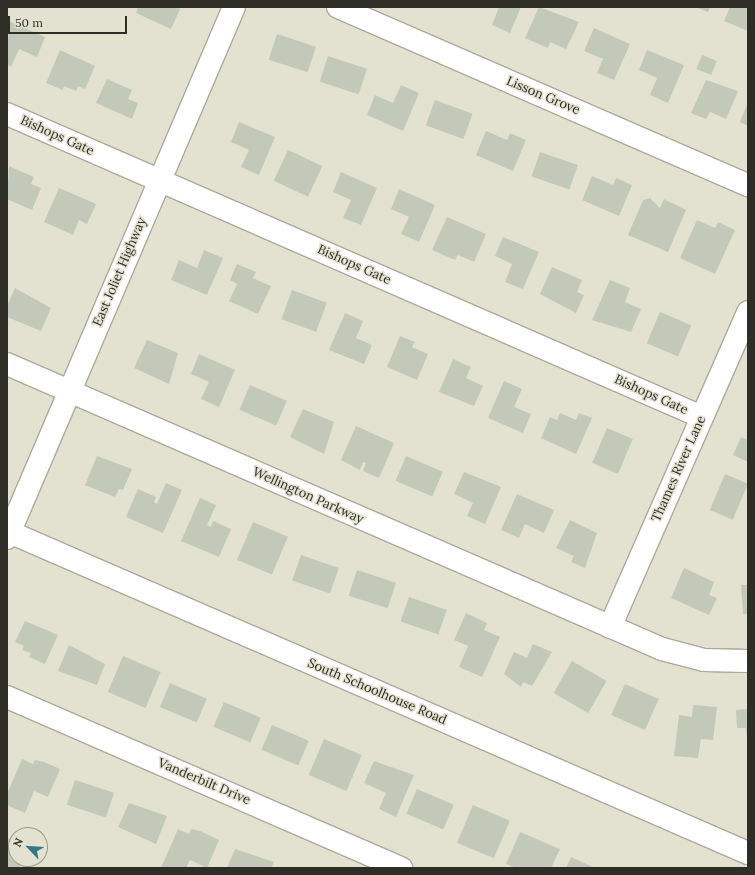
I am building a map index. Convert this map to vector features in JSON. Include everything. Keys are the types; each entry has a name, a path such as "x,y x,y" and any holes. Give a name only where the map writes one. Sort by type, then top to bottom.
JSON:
{"street":[{"name":"East Joliet Highway","path":"8,533 234,7"},
{"name":"Lisson Grove","path":"338,7 748,185"},
{"name":"Bishops Gate","path":"7,114 702,417"},
{"name":"Thames River Lane","path":"610,627 748,312"},
{"name":"Wellington Parkway","path":"7,364 672,653 704,660 748,661"},
{"name":"South Schoolhouse Road","path":"8,533 748,853"},
{"name":"Vanderbilt Drive","path":"7,697 401,868"}],"building":[{"path":"138,7 176,7 180,9 171,29 136,13"},
{"path":"499,7 521,7 510,33 492,25"},
{"path":"539,7 579,22 566,49 550,42 548,48 525,38"},
{"path":"695,7 710,7 708,12"},
{"path":"730,7 748,7 748,31 724,21"},
{"path":"9,21 45,37 37,57 19,49 11,67 7,65"},
{"path":"594,28 630,44 614,80 597,73 603,59 584,51"},
{"path":"277,34 316,47 308,72 269,60"},
{"path":"60,50 95,66 85,89 78,86 76,91 64,86 63,90 46,83"},
{"path":"647,50 684,65 668,103 650,95 657,78 639,70"},
{"path":"702,55 717,61 711,75 696,69"},
{"path":"328,56 367,69 359,94 320,82"},
{"path":"107,79 132,90 128,99 138,103 132,119 96,103"},
{"path":"706,80 738,91 726,119 710,112 706,119 691,113"},
{"path":"401,85 419,93 403,131 367,115 375,95 393,103"},
{"path":"435,100 473,114 463,139 426,125"},
{"path":"748,102 748,126 740,122"},
{"path":"239,122 275,137 259,175 241,167 249,150 231,142"},
{"path":"486,131 507,140 510,133 526,140 513,171 476,155"},
{"path":"288,150 322,166 308,197 274,181"},
{"path":"540,152 578,165 569,190 532,177"},
{"path":"9,166 34,177 31,184 41,188 32,210 7,199"},
{"path":"341,172 377,188 361,225 343,218 351,200 333,192"},
{"path":"592,176 613,185 616,178 632,185 619,216 582,200"},
{"path":"59,188 96,204 87,224 79,220 73,235 44,222"},
{"path":"399,189 435,205 419,242 401,234 409,217 391,209"},
{"path":"650,198 660,208 664,199 686,210 668,252 628,235 643,200"},
{"path":"447,217 486,234 474,262 458,255 455,260 432,250"},
{"path":"697,220 715,228 718,222 735,230 715,274 680,258"},
{"path":"503,237 539,252 523,289 505,282 512,264 495,256"},
{"path":"204,250 223,258 207,295 171,280 179,260 197,268"},
{"path":"237,264 256,272 253,278 271,286 258,314 229,301 237,284 230,280"},
{"path":"552,267 582,280 577,292 584,295 576,313 540,294"},
{"path":"610,280 630,288 625,302 641,309 631,332 592,320"},
{"path":"15,288 51,308 41,331 7,317 7,306"},
{"path":"292,290 327,303 316,332 281,319"},
{"path":"660,312 691,325 678,357 647,343"},
{"path":"345,313 363,321 356,338 372,345 364,364 329,350"},
{"path":"400,336 415,342 412,347 428,354 417,380 387,367"},
{"path":"147,340 178,353 169,384 134,368"},
{"path":"199,354 235,370 219,407 201,399 209,382 191,374"},
{"path":"453,359 471,367 466,378 483,386 474,406 439,392"},
{"path":"504,381 522,389 514,407 531,414 523,433 488,418"},
{"path":"250,385 287,401 276,425 239,410"},
{"path":"303,409 334,422 324,454 290,437"},
{"path":"560,413 576,420 579,413 592,418 576,454 541,438 550,417 557,420"},
{"path":"356,426 394,443 379,478 363,471 366,463 363,462 360,470 341,460"},
{"path":"607,428 633,439 618,474 592,463"},
{"path":"741,437 748,440 748,462 733,455"},
{"path":"97,456 132,469 123,490 119,489 115,497 85,485"},
{"path":"406,456 443,472 432,496 395,481"},
{"path":"464,472 501,487 485,524 467,516 473,503 454,494"},
{"path":"725,474 748,484 733,520 710,510"},
{"path":"166,483 182,490 163,533 126,517 138,489 156,497 154,502 157,504"},
{"path":"517,494 554,510 544,533 525,524 519,538 501,530"},
{"path":"200,498 216,505 207,525 211,527 213,521 231,529 219,557 181,541"},
{"path":"570,520 597,533 585,568 571,562 574,556 556,548"},
{"path":"253,522 288,537 272,575 237,560"},
{"path":"301,555 339,568 330,594 292,581"},
{"path":"684,568 714,582 709,595 717,598 709,615 671,598"},
{"path":"357,570 396,583 388,608 349,596"},
{"path":"741,585 748,585 748,614 743,614"},
{"path":"409,597 447,610 438,635 401,622"},
{"path":"466,613 487,623 484,630 500,637 482,677 459,667 468,646 454,640"},
{"path":"25,621 58,635 45,664 29,657 31,653 22,650 24,646 15,642"},
{"path":"533,644 552,652 532,686 523,682 521,687 504,674 514,652 527,658"},
{"path":"69,645 105,664 97,685 58,671"},
{"path":"123,656 161,672 146,708 108,692"},
{"path":"572,661 607,681 588,713 554,693"},
{"path":"170,683 207,699 197,723 160,707"},
{"path":"625,684 659,699 645,730 611,715"},
{"path":"224,702 261,718 250,742 213,727"},
{"path":"693,705 717,707 713,740 701,739 698,758 674,756 679,715 692,717"},
{"path":"748,709 747,740 746,728 737,728 736,710"},
{"path":"272,725 309,741 298,765 261,750"},
{"path":"324,739 362,755 347,791 309,775"},
{"path":"22,759 33,764 35,760 44,762 60,769 48,797 34,791 25,813 7,805 7,794"},
{"path":"374,761 414,775 396,817 379,809 386,793 364,783"},
{"path":"75,780 114,793 106,817 67,805"},
{"path":"417,789 454,805 443,829 406,814"},
{"path":"129,803 167,816 156,844 118,827"},
{"path":"473,805 510,821 494,858 457,843"},
{"path":"178,829 189,834 191,829 200,831 219,840 207,868 190,860 186,868 161,868"},
{"path":"520,832 560,849 551,868 516,868 506,864"},
{"path":"7,838 8,867 19,867 7,868"},
{"path":"235,849 274,862 271,868 227,868"},
{"path":"571,857 595,868 566,868"}]}
